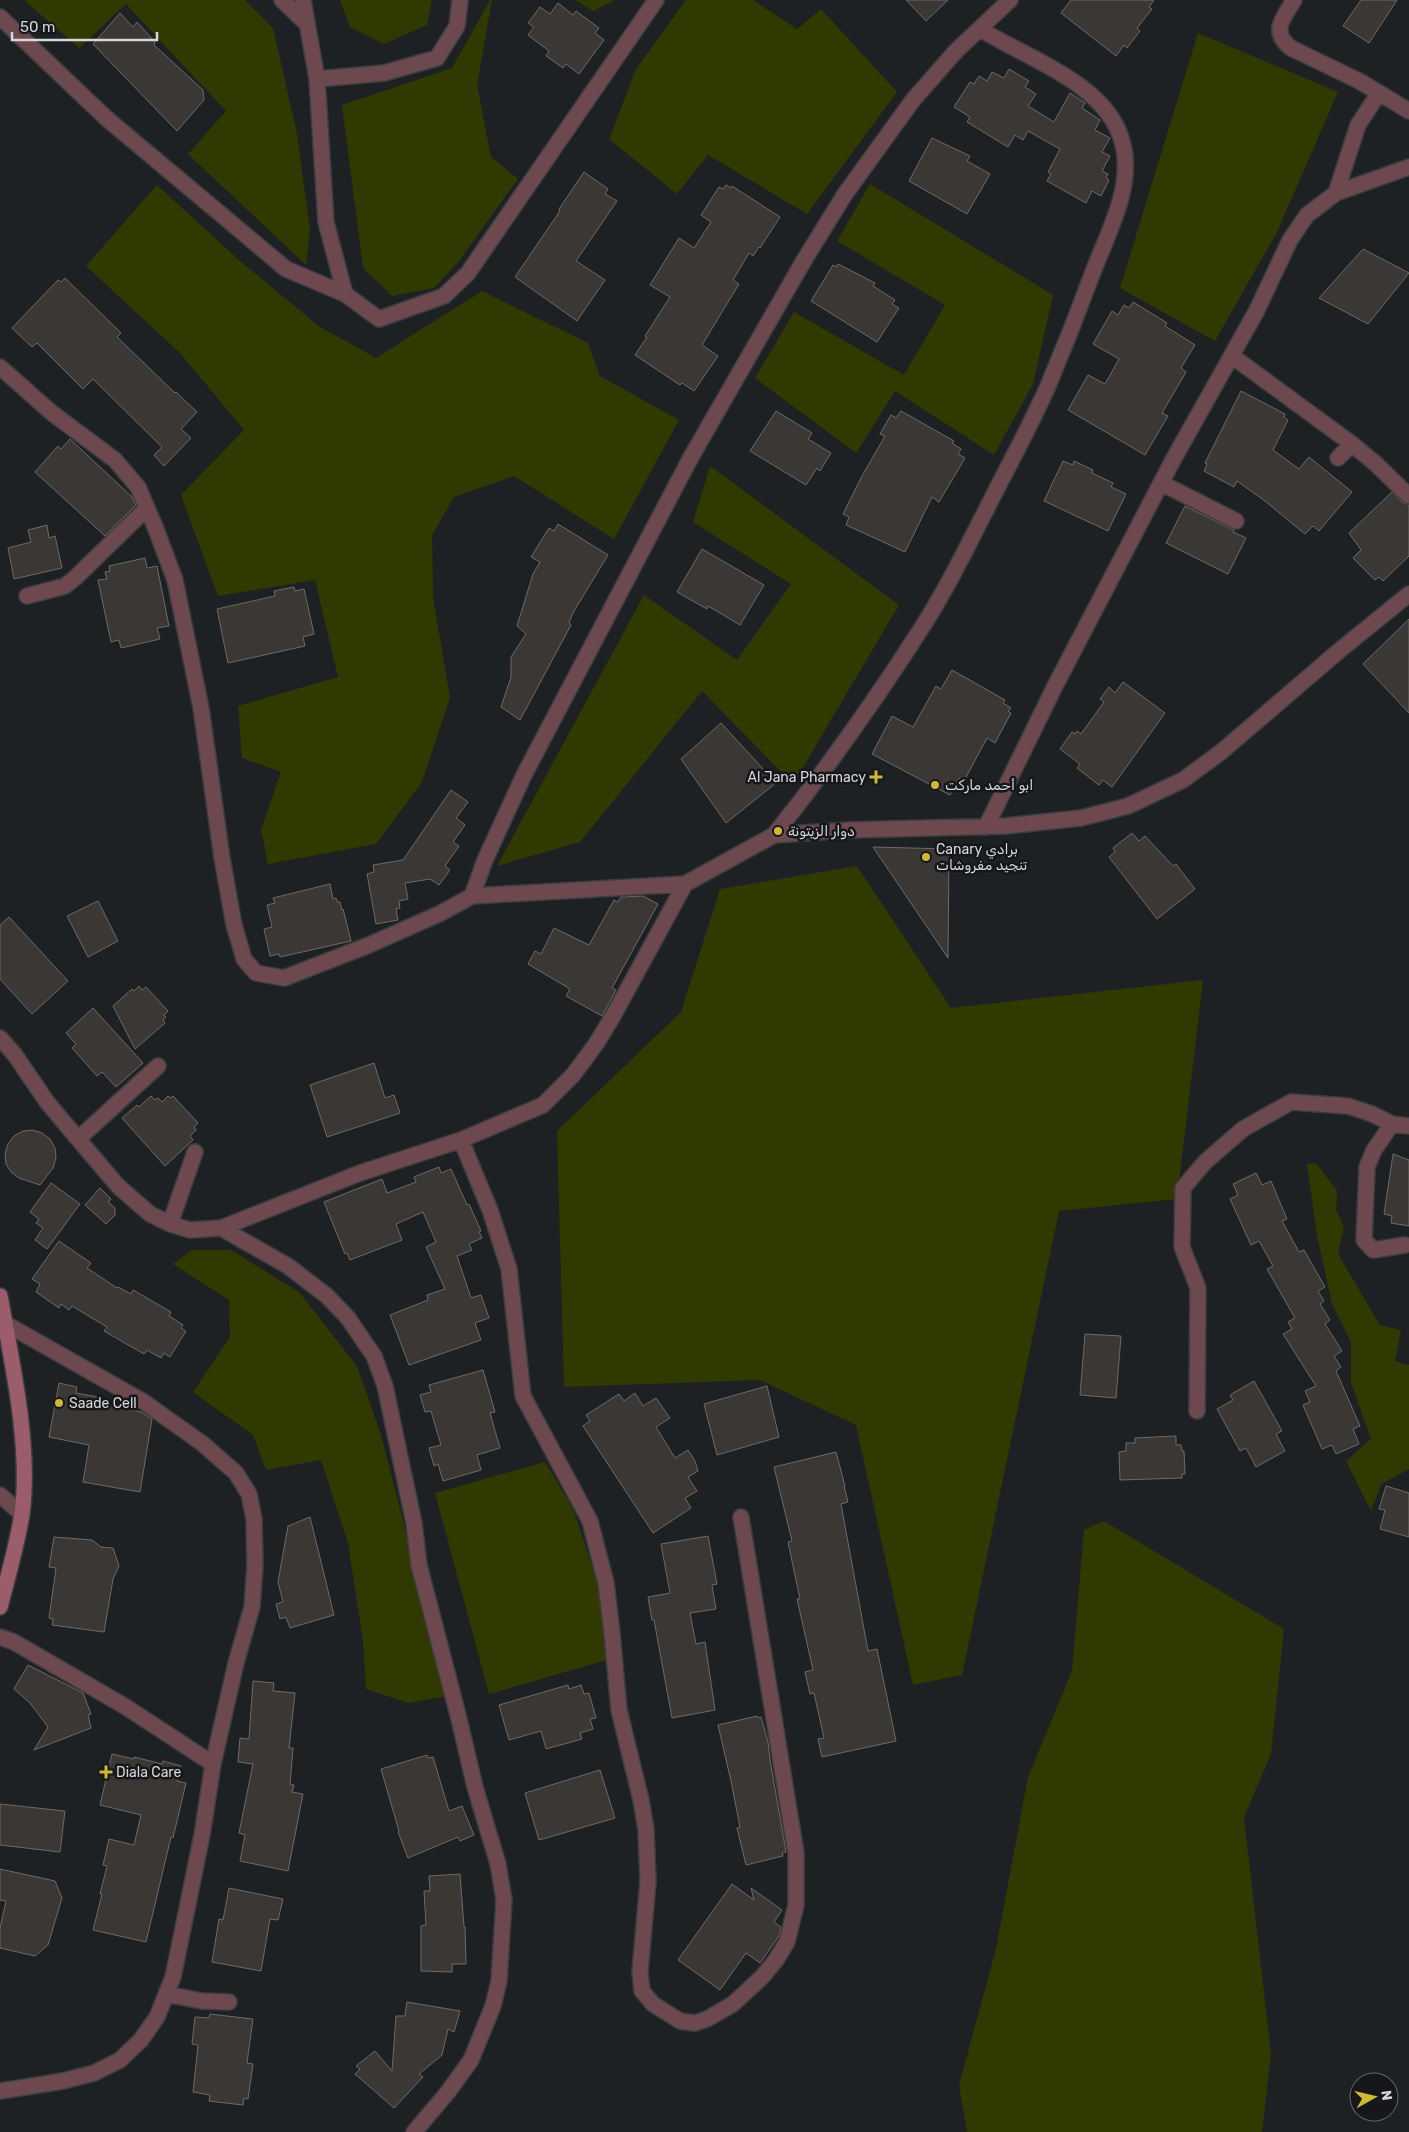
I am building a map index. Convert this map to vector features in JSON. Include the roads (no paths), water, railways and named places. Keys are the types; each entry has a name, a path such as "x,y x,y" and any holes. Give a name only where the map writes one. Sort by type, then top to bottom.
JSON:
{"street":[{"path":"282,0 306,23"},
{"path":"303,0 317,79 326,222 345,294"},
{"path":"317,79 384,73 437,58 457,26 460,0"},
{"path":"0,17 106,118 286,269 345,294 379,319 444,296 468,273 656,0"},
{"path":"472,896 485,860 524,775 690,459 803,262 845,194 914,100 956,52 1010,0"},
{"path":"1294,0 1280,24 1280,36 1284,42 1379,92 1409,111"},
{"path":"0,367 52,413 115,460 138,487 147,508 175,580 201,708 226,887 244,959 256,974 284,978 369,945 441,913 472,896 684,884 774,835 809,791 920,631 958,566 1047,388 1112,228 1122,190 1126,154 1115,123 1086,91 1061,74 980,29"},
{"path":"1336,193 1358,125 1379,92"},
{"path":"986,827 1054,686 1161,483 1232,356 1290,240 1307,215 1336,193 1409,167"},
{"path":"1232,356 1352,444 1409,496"},
{"path":"1338,458 1352,444"},
{"path":"1161,483 1236,521"},
{"path":"27,596 65,586 76,578 147,508"},
{"path":"774,835 850,830 986,827 1080,818 1128,806 1183,780 1220,752 1319,667 1409,594"},
{"path":"0,1038 15,1055 47,1102 118,1186 150,1214 170,1224 190,1230 221,1228 360,1172 461,1140 543,1105 573,1075 613,1016 684,884"},
{"path":"78,1138 158,1066"},
{"path":"1197,1411 1198,1288 1182,1247 1183,1188 1205,1162 1243,1129 1291,1102 1348,1106 1372,1114 1392,1124 1409,1126"},
{"path":"1392,1124 1374,1150 1367,1166 1364,1240 1373,1250 1405,1245"},
{"path":"461,1140 490,1210 509,1269 523,1396 590,1522 606,1584 619,1710 641,1800 646,1830 648,1881 640,1972 642,1991 653,2004 680,2021 695,2023 707,2019 733,2004 776,1960 787,1942 796,1905 796,1853 741,1517"},
{"path":"170,1224 195,1152"},
{"path":"221,1228 288,1266 327,1296 352,1322 374,1356 385,1386 414,1523 419,1565 475,1788 498,1864 504,1900 499,1981 493,2006 471,2060 448,2092 414,2132"},
{"path":"0,1299 6,1324 21,1430 24,1480 22,1514 0,1607"},
{"path":"0,2091 63,2081 94,2073 120,2060 141,2040 157,2017 173,1977 200,1844 213,1764 236,1663 252,1607 255,1566 254,1519 249,1494 236,1473 203,1444 144,1402 6,1324"},
{"path":"0,1495 22,1514"},
{"path":"0,1637 14,1642 126,1707 213,1764"},
{"path":"166,1994 202,2001 229,2002"}],"place":[{"name":"Al Jana Pharmacy","path":"876,777"},
{"name":"ابو أحمد ماركت","path":"935,785"},
{"name":"دوار الزيتونة","path":"778,831"},
{"name":"Canary برادي تنجيد مفروشات","path":"926,857"},
{"name":"Saade Cell","path":"59,1403"},
{"name":"Diala Care","path":"106,1772"}]}
